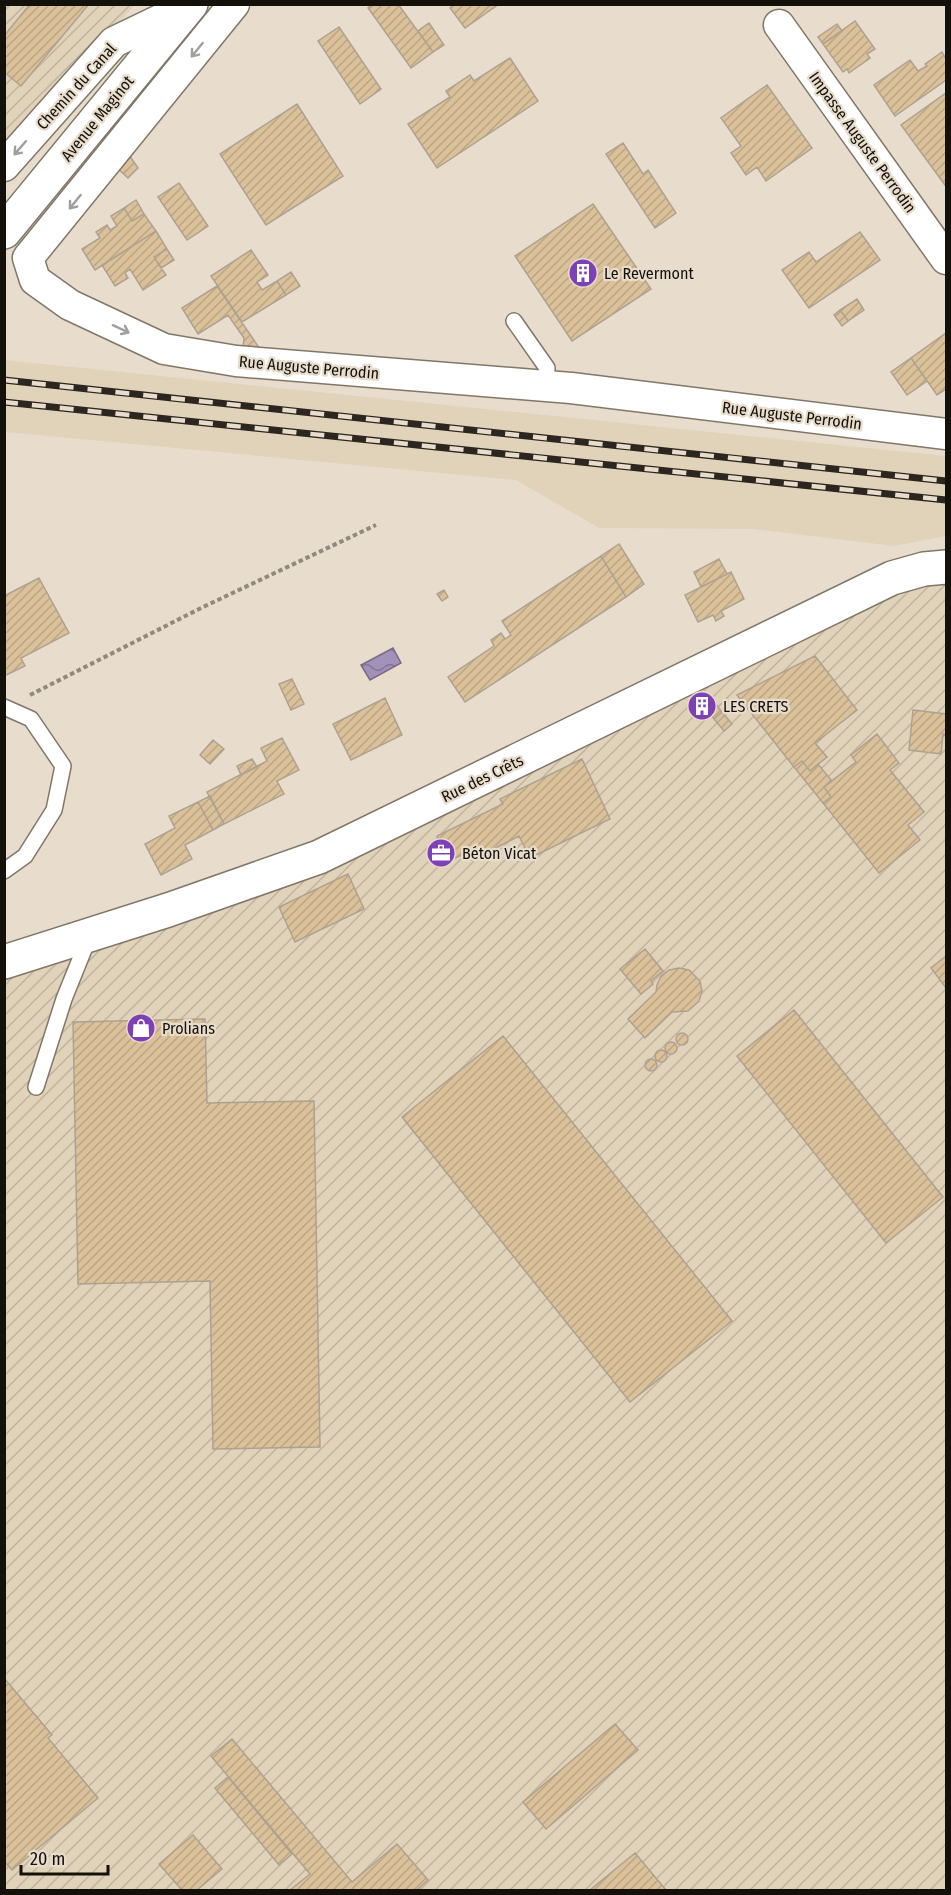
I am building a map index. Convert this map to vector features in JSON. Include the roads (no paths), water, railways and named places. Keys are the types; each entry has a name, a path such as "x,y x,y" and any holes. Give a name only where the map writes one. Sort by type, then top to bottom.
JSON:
{"street":[{"name":"Rue Auguste Perrodin","path":"234,4 28,258 35,280 70,305 164,349 236,361 546,386 946,434"},
{"name":"Chemin du Canal","path":"4,166 114,42 191,5"},
{"name":"Avenue Maginot","path":"4,232 191,5"},
{"name":"Impasse Auguste Perrodin","path":"779,25 946,259"},
{"name":"Rue des Crêts","path":"5,962 168,910 319,857 892,578 924,569 946,567"}],"lane":[{"path":"514,321 547,368 546,386"},
{"path":"4,871 25,856 54,810 63,766 31,719 6,707"},
{"path":"36,1087 64,999 90,934"}],"water":[{"path":"393,648 401,663 370,680 361,665"}],"railway":[{"path":"4,380 946,481"},
{"path":"4,402 946,500"}],"place":[{"name":"Le Revermont","path":"583,273"},
{"name":"LES CRETS","path":"702,706"},
{"name":"Béton Vicat","path":"441,853"},
{"name":"Prolians","path":"141,1028"}]}
